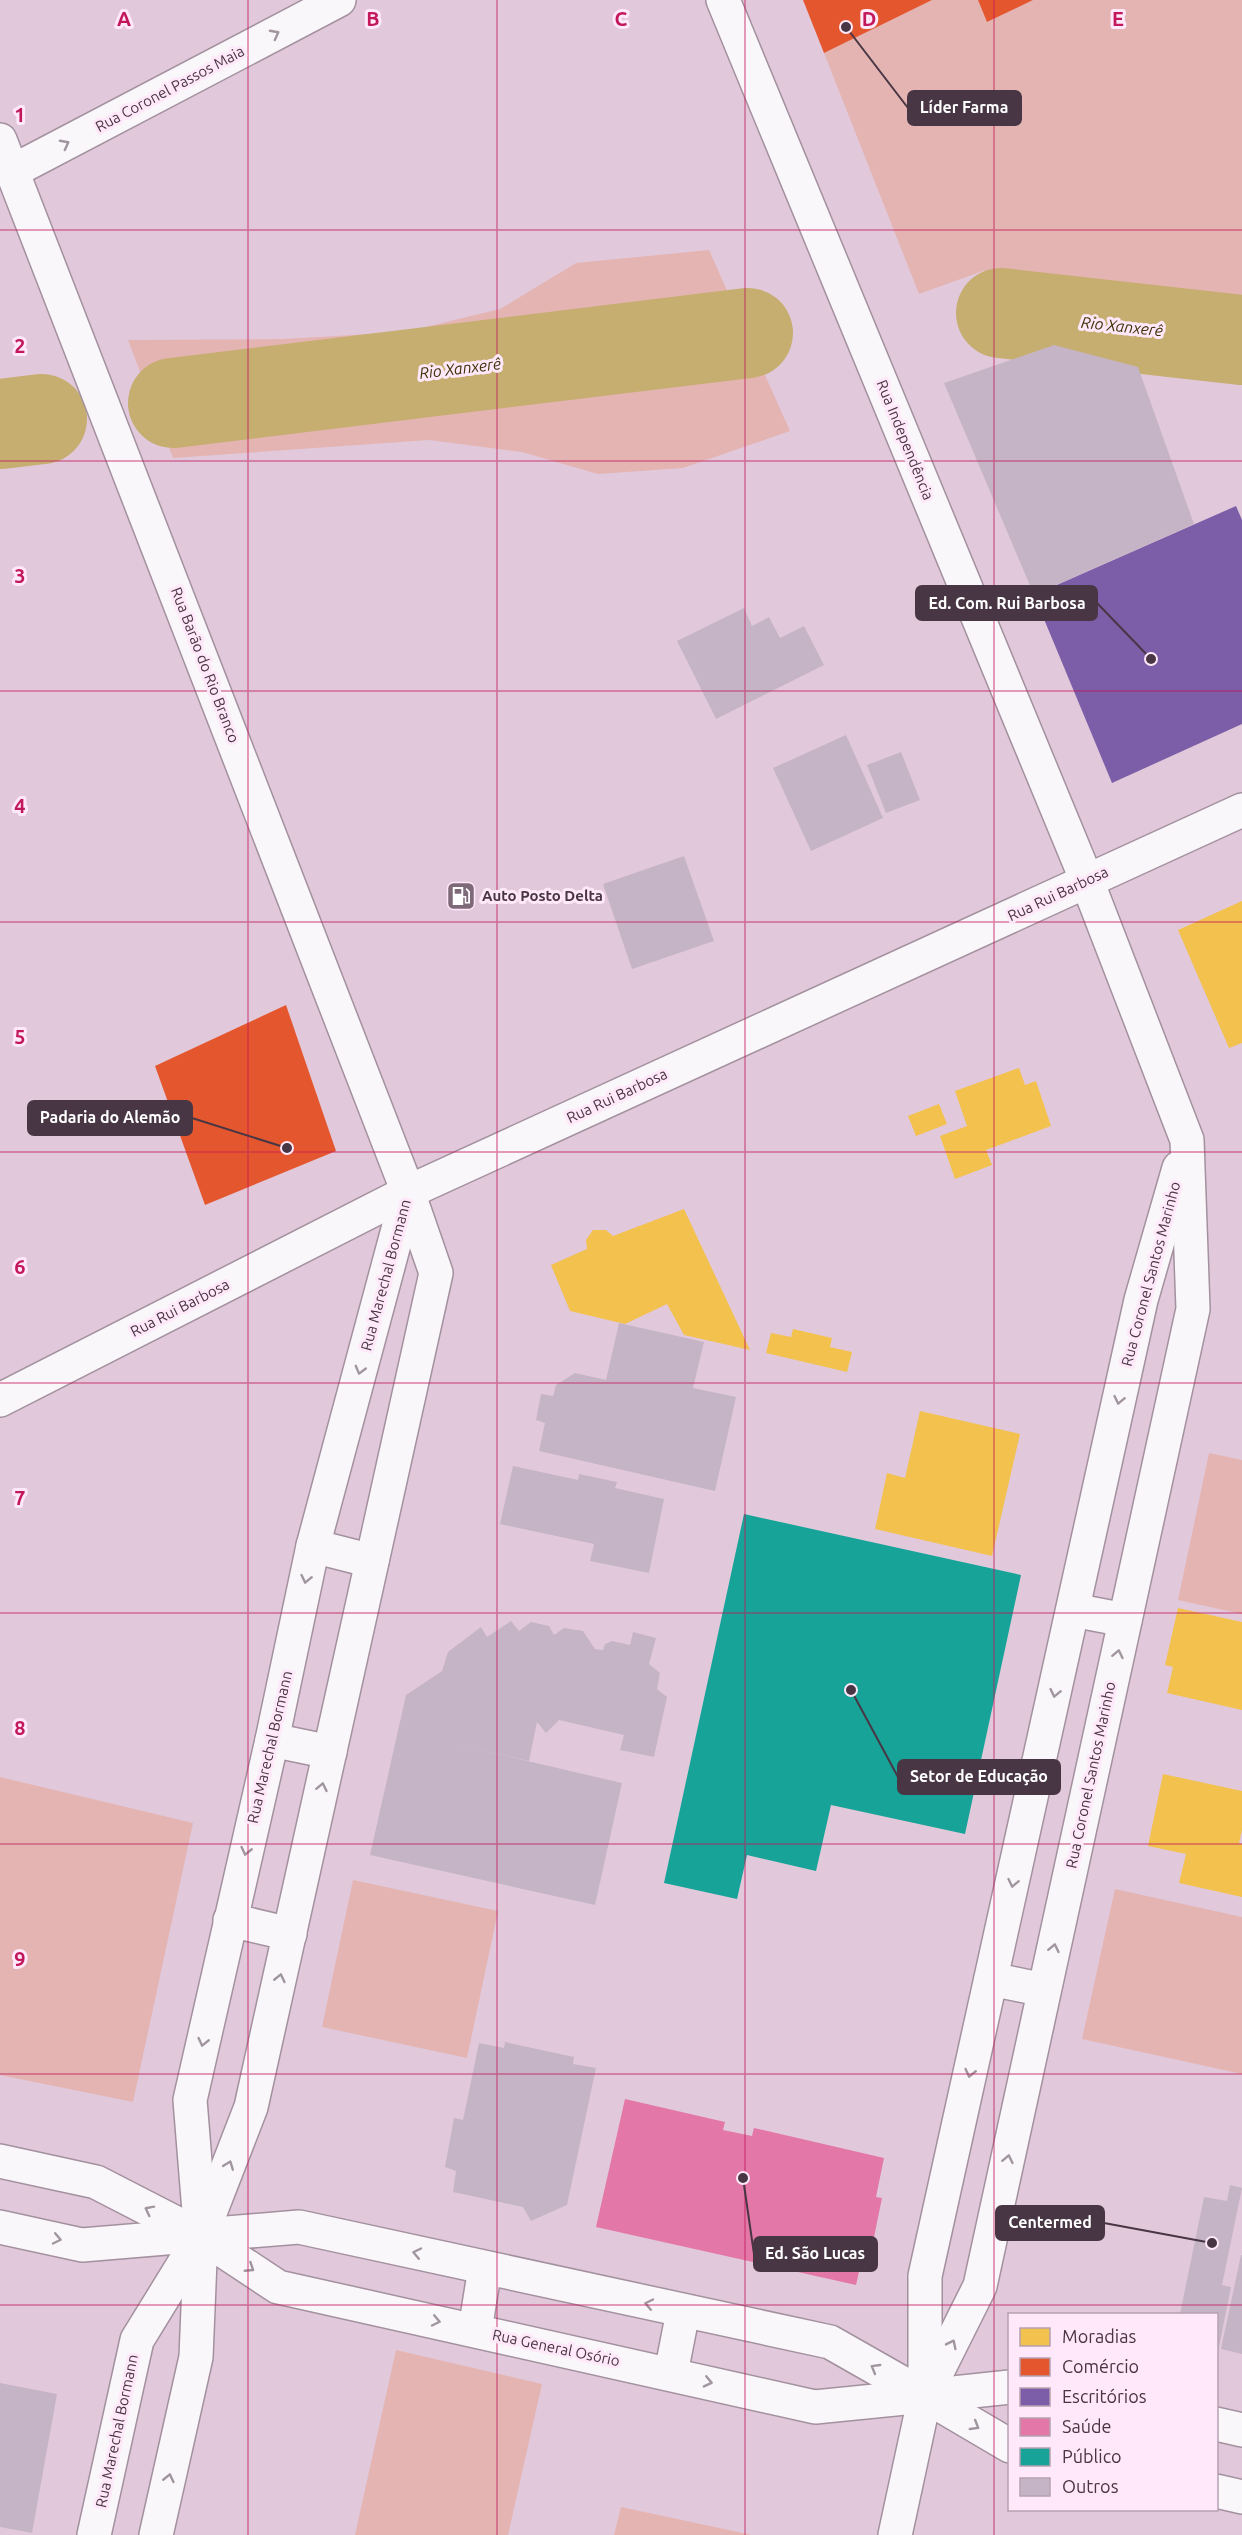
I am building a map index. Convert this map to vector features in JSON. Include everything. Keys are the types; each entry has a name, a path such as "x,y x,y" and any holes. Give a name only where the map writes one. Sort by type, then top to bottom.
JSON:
{"street":[{"name":"Rua Coronel Passos Maia","path":"7,175 339,0"},
{"name":"Rua Independência","path":"723,0 1087,880"},
{"name":"Rua Barão do Rio Branco","path":"0,140 7,175 408,1192"},
{"name":"Rua Rui Barbosa","path":"0,1400 408,1192 1242,810"},
{"name":"Rua Coronel Santos Marinho","path":"925,2396 980,2286 1193,1309 1187,1140 1087,880"},
{"name":"Rua Coronel Santos Marinho","path":"895,2535 925,2396 925,2276 1141,1300 1187,1140"},
{"name":"Rua Marechal Bormann","path":"156,2535 196,2357 201,2236 190,2100 272,1740 313,1546 408,1192"},
{"name":"Rua Marechal Bormann","path":"94,2535 137,2340 201,2236 251,2107 436,1273 408,1192"},
{"path":"313,1546 372,1561"},
{"path":"1073,1610 1125,1620"},
{"path":"272,1740 330,1752"},
{"path":"230,1920 290,1934"},
{"path":"991,1979 1044,1990"},
{"name":"Rua General Osório","path":"0,2161 96,2182 201,2236 278,2287 814,2407 1008,2387"},
{"path":"0,2227 82,2245 299,2227 830,2342 1008,2445"},
{"path":"475,2330 485,2268"},
{"path":"670,2373 683,2312"},
{"path":"1218,2424 1242,2430"},
{"path":"1218,2491 1242,2497"}],"shaded area":[{"path":"932,0 978,0 987,22 1033,0 1242,0 1242,317 1109,305 983,271 919,294 824,53"},
{"path":"709,250 790,431 683,468 598,474 522,452 429,440 173,458 128,340 283,339 405,332 500,309 576,263"},
{"path":"0,387 24,447 0,459"},
{"path":"1209,1453 1242,1460 1242,1614 1178,1600"},
{"path":"0,1777 193,1823 133,2102 0,2075"},
{"path":"353,1880 498,1911 467,2058 322,2027"},
{"path":"1115,1889 1242,1917 1242,2074 1082,2039"},
{"path":"396,2350 542,2384 508,2535 355,2535"},
{"path":"621,2507 752,2535 614,2535"}],"building: Moradias":[{"path":"1242,901 1242,1043 1229,1048 1178,930"},
{"path":"1019,1068 1025,1085 1036,1081 1051,1126 986,1150 992,1165 955,1179 940,1136 967,1126 955,1091"},
{"path":"939,1104 947,1124 916,1136 908,1116"},
{"path":"684,1209 750,1350 684,1335 667,1304 625,1324 570,1311 551,1265 587,1249 586,1240 593,1230 606,1230 613,1236"},
{"path":"793,1329 832,1338 830,1347 852,1352 847,1372 766,1353 771,1333 791,1337"},
{"path":"920,1411 1020,1434 992,1556 875,1529 887,1473 905,1478"},
{"path":"1178,1608 1242,1622 1242,1710 1167,1693 1173,1667 1165,1665"},
{"path":"1163,1774 1242,1791 1242,1830 1239,1843 1242,1844 1242,1897 1179,1883 1186,1854 1148,1846"}],"building: Comércio":[{"path":"803,0 932,0 824,53"},
{"path":"978,0 1033,0 987,22"},
{"path":"286,1005 336,1151 205,1205 155,1066"}],"building: Escritórios":[{"path":"1236,506 1242,520 1242,724 1112,783 1034,595"}],"building: Saúde":[{"path":"625,2099 725,2122 723,2130 752,2136 754,2128 884,2158 876,2197 882,2198 873,2242 866,2241 856,2285 596,2227"}],"building: Público":[{"path":"744,1514 1021,1575 965,1834 831,1805 816,1871 747,1855 737,1899 664,1883"}],"building: Outros":[{"path":"1054,345 1138,367 1194,524 1034,595 944,383"},
{"path":"744,608 752,626 769,617 780,638 804,626 824,665 716,719 677,641"},
{"path":"846,735 883,818 811,851 773,768"},
{"path":"901,752 920,800 886,813 867,765"},
{"path":"684,856 714,941 632,969 603,884"},
{"path":"619,1323 704,1342 693,1388 736,1397 715,1491 539,1451 545,1423 536,1420 541,1394 553,1396 556,1385 575,1373 606,1380"},
{"path":"513,1466 578,1480 579,1474 617,1482 615,1488 664,1499 649,1573 590,1561 594,1544 500,1524"},
{"path":"511,1621 519,1631 531,1622 549,1626 554,1635 564,1628 583,1631 595,1649 603,1650 605,1644 612,1641 630,1645 633,1632 656,1638 649,1664 660,1673 657,1689 667,1697 654,1757 620,1750 624,1735 559,1720 546,1733 537,1722 529,1761 445,1742 622,1783 595,1905 370,1855 406,1695 442,1671 448,1652 481,1627 487,1637"},
{"path":"505,2042 574,2057 573,2064 596,2068 567,2205 531,2221 523,2207 453,2192 456,2171 445,2167 454,2118 463,2120 479,2043 504,2048"},
{"path":"1230,2185 1242,2188 1222,2285 1231,2287 1218,2352 1218,2313 1180,2313 1204,2197 1227,2201"},
{"path":"1242,2255 1242,2354 1221,2349"},
{"path":"0,2383 57,2394 32,2533 0,2527"}],"waterway":[{"name":"Rio Xanxerê","path":"1001,313 1242,340"},
{"name":"Rio Xanxerê","path":"173,403 748,333"},
{"name":"Rio Xanxerê","path":"0,424 42,419"}],"place":[{"name":"Líder Farma","path":"846,27"},
{"name":"Ed. Com. Rui Barbosa","path":"1151,659"},
{"name":"Auto Posto Delta","path":"461,896"},
{"name":"Padaria do Alemão","path":"287,1148"},
{"name":"Setor de Educação","path":"851,1690"},
{"name":"Ed. São Lucas","path":"743,2178"},
{"name":"Centermed","path":"1212,2243"}]}
